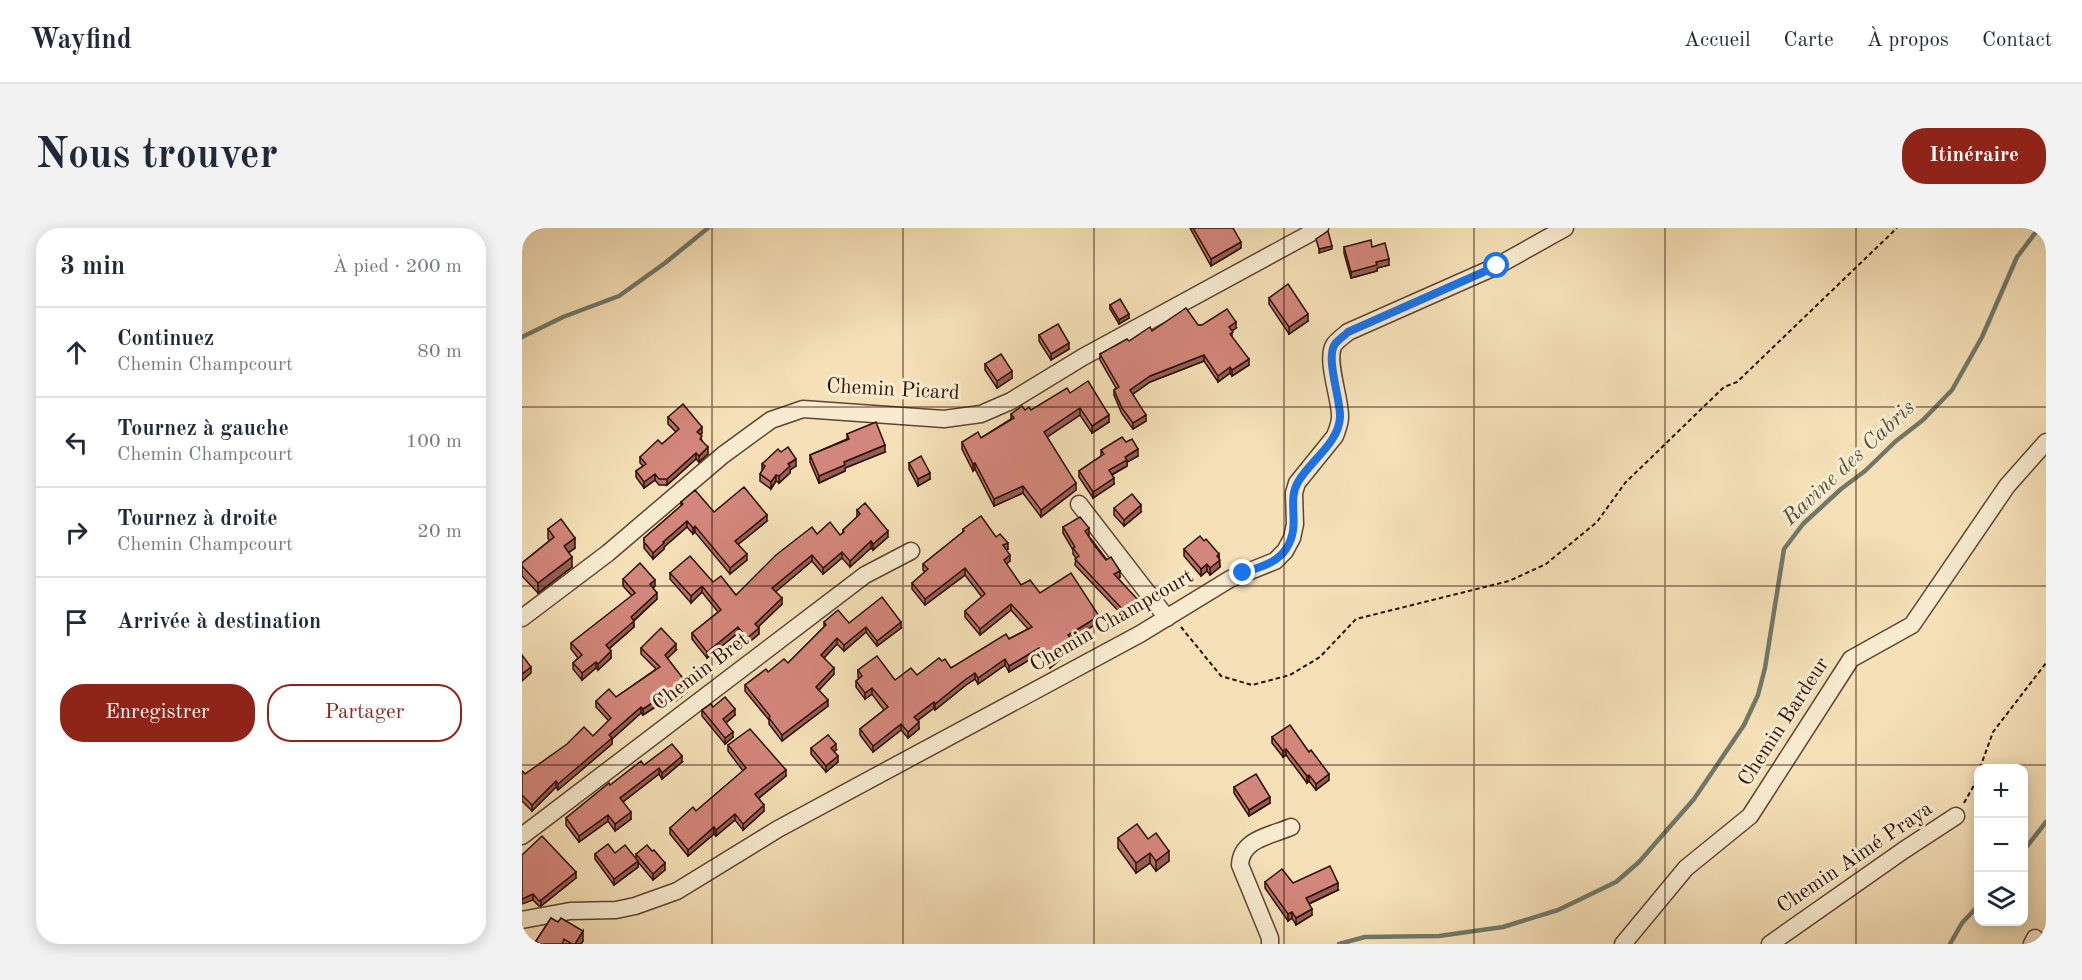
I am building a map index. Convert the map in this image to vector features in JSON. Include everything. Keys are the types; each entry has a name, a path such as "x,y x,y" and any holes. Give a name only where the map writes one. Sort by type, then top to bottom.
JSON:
{"street":[{"name":"Chemin Picard","path":"522,618 591,566 723,456 771,420 802,408 944,419 981,414 1011,401 1083,357 1320,228"},
{"name":"Chemin Champcourt","path":"522,920 570,911 616,910 656,900 677,891 778,830 1170,617 1230,579 1275,561 1293,538 1294,493 1297,483 1335,436 1341,417 1332,356 1334,346 1348,332 1497,266 1565,228"},
{"name":"Chemin Bardeur","path":"1623,944 1686,868 1750,816 1851,659 1912,625 2007,486 2046,442"},
{"path":"1079,504 1170,617"},
{"name":"Chemin Bret","path":"522,836 865,575 911,550"},
{"name":"Chemin Aimé Praya","path":"1770,944 1956,816"},
{"path":"1270,944 1270,938 1240,865 1240,856 1247,844 1291,827"}],"path":[{"path":"1170,617 1221,676 1252,685 1290,675 1320,657 1356,619 1509,581 1546,564 1597,522 1624,483 1724,387 1737,382 1897,228"},
{"path":"1981,764 1993,732 2046,663"},
{"name":"Chemin Aimé Praya","path":"1956,816 1974,784"}],"building":[{"path":"1193,228 1233,228 1241,242 1211,259"},
{"path":"1328,231 1332,246 1319,249 1316,239"},
{"path":"1371,240 1372,247 1385,243 1389,259 1351,272 1344,247"},
{"path":"1288,284 1308,314 1289,327 1269,298"},
{"path":"1120,299 1129,314 1119,320 1110,305"},
{"path":"1186,308 1198,325 1202,325 1227,309 1236,322 1229,327 1233,332 1230,334 1249,359 1232,370 1230,367 1218,376 1204,355 1150,376 1130,390 1146,415 1133,423 1122,408 1114,390 1119,387 1100,354 1127,339 1129,341 1150,327 1152,331"},
{"path":"1058,324 1069,343 1051,354 1039,335"},
{"path":"1001,354 1012,371 997,381 985,364"},
{"path":"1088,381 1109,415 1092,426 1080,408 1044,432 1076,483 1041,510 1023,486 994,499 962,442 978,432 981,438 1014,418 1011,414 1022,406 1025,410 1029,407 1031,410 1067,388 1070,393"},
{"path":"683,404 702,427 697,432 708,447 699,456 696,453 667,479 659,479 655,474 644,482 636,471 646,464 640,457 658,440 662,444 679,429 668,417"},
{"path":"876,422 885,445 844,462 845,465 819,476 810,455 849,439 847,434"},
{"path":"1122,437 1126,442 1132,439 1138,449 1125,457 1127,460 1109,470 1114,478 1093,492 1079,471 1104,454 1101,450"},
{"path":"788,447 796,459 771,482 760,474 765,466 762,464 778,449 781,452"},
{"path":"921,456 930,473 918,479 909,463"},
{"path":"744,487 767,515 735,541 747,554 730,568 695,526 693,528 687,521 653,553 644,542 644,538 683,504 681,502 695,490 714,512"},
{"path":"1132,494 1141,505 1124,520 1114,508"},
{"path":"865,503 888,531 873,544 871,541 850,561 842,552 823,568 812,555 772,588 782,598 755,624 759,628 747,638 738,627 707,652 692,633 721,610 702,586 691,596 670,573 690,556 713,582 721,576 736,595 776,555 812,527 817,534 830,522 840,535 860,514 857,510"},
{"path":"981,516 996,537 1000,534 1008,543 1003,545 1010,555 1004,560 1021,585 1030,580 1040,593 1071,573 1099,616 1068,635 1073,642 1050,661 1039,648 1009,666 1005,659 978,678 975,673 914,717 919,722 908,732 901,724 873,746 860,729 888,707 872,688 865,693 856,681 862,676 858,670 877,656 895,680 911,668 917,675 939,658 942,661 945,659 951,668 1006,634 1009,639 1032,627 1011,604 980,629 965,611 985,594 965,568 925,599 912,583 928,569 923,564"},
{"path":"1080,517 1089,528 1085,531 1095,546 1106,560 1111,557 1120,571 1114,574 1139,601 1126,613 1075,559 1079,556 1063,527"},
{"path":"561,519 575,538 564,546 572,557 538,583 522,566 522,563 554,537 548,529"},
{"path":"1200,536 1204,541 1206,539 1219,554 1217,556 1220,560 1210,568 1207,564 1201,569 1184,549"},
{"path":"640,563 655,580 650,584 657,593 631,617 634,621 606,645 611,651 598,664 596,662 582,673 573,663 582,655 571,643 635,593 623,579"},
{"path":"882,597 901,622 877,641 866,627 844,645 837,638 821,655 834,668 816,687 828,700 782,735 745,685 766,669 768,672 784,659 788,663 826,625 824,622 838,610 849,623"},
{"path":"661,628 676,644 665,655 688,685 676,695 672,690 643,709 641,707 609,735 612,738 558,784 556,781 532,805 522,795 522,771 525,774 567,744 584,727 593,736 611,718 596,701 609,689 616,697 660,667 641,648"},
{"path":"522,655 531,667 522,674"},
{"path":"725,697 735,709 723,719 733,732 725,738 702,710 711,704 713,707"},
{"path":"1290,725 1309,752 1311,750 1329,774 1316,784 1286,749 1283,751 1272,737"},
{"path":"750,729 786,770 755,794 764,805 743,824 735,814 716,830 714,827 688,850 670,828 693,807 696,811 746,768 728,745"},
{"path":"828,735 836,744 831,748 838,756 826,766 811,748"},
{"path":"672,744 682,756 662,773 659,768 620,798 631,812 615,824 608,815 579,836 566,818 609,783 610,785 641,761 644,765"},
{"path":"1256,774 1270,797 1249,810 1234,787"},
{"path":"1137,824 1148,839 1156,833 1169,851 1156,861 1150,853 1136,863 1118,838"},
{"path":"542,836 576,872 539,901 533,894 522,899 522,855"},
{"path":"608,844 615,853 625,845 638,861 614,879 595,854"},
{"path":"647,845 665,863 653,874 636,854"},
{"path":"1330,866 1338,883 1306,898 1312,909 1296,918 1292,912 1288,914 1265,882 1282,869 1293,883"},
{"path":"551,918 558,922 561,918 583,931 575,944 564,939 562,944 540,944 536,941"}],"waterway":[{"path":"522,337 563,317 619,296 708,228"},
{"name":"Ravine des Cabris","path":"1339,944 1365,937 1439,936 1503,927 1558,910 1616,882 1639,862 1694,799 1744,725 1758,695 1765,668 1784,549 1803,524 1896,441 1923,420 1952,390 1982,337 2017,257 2039,228"},
{"path":"2028,845 2046,822"},
{"path":"1950,944 1962,923 1974,910"}],"route":[{"path":"1243,573 1275,561 1285,551 1293,538 1294,493 1297,483 1335,436 1341,417 1332,356 1334,346 1348,332 1497,266"}]}
